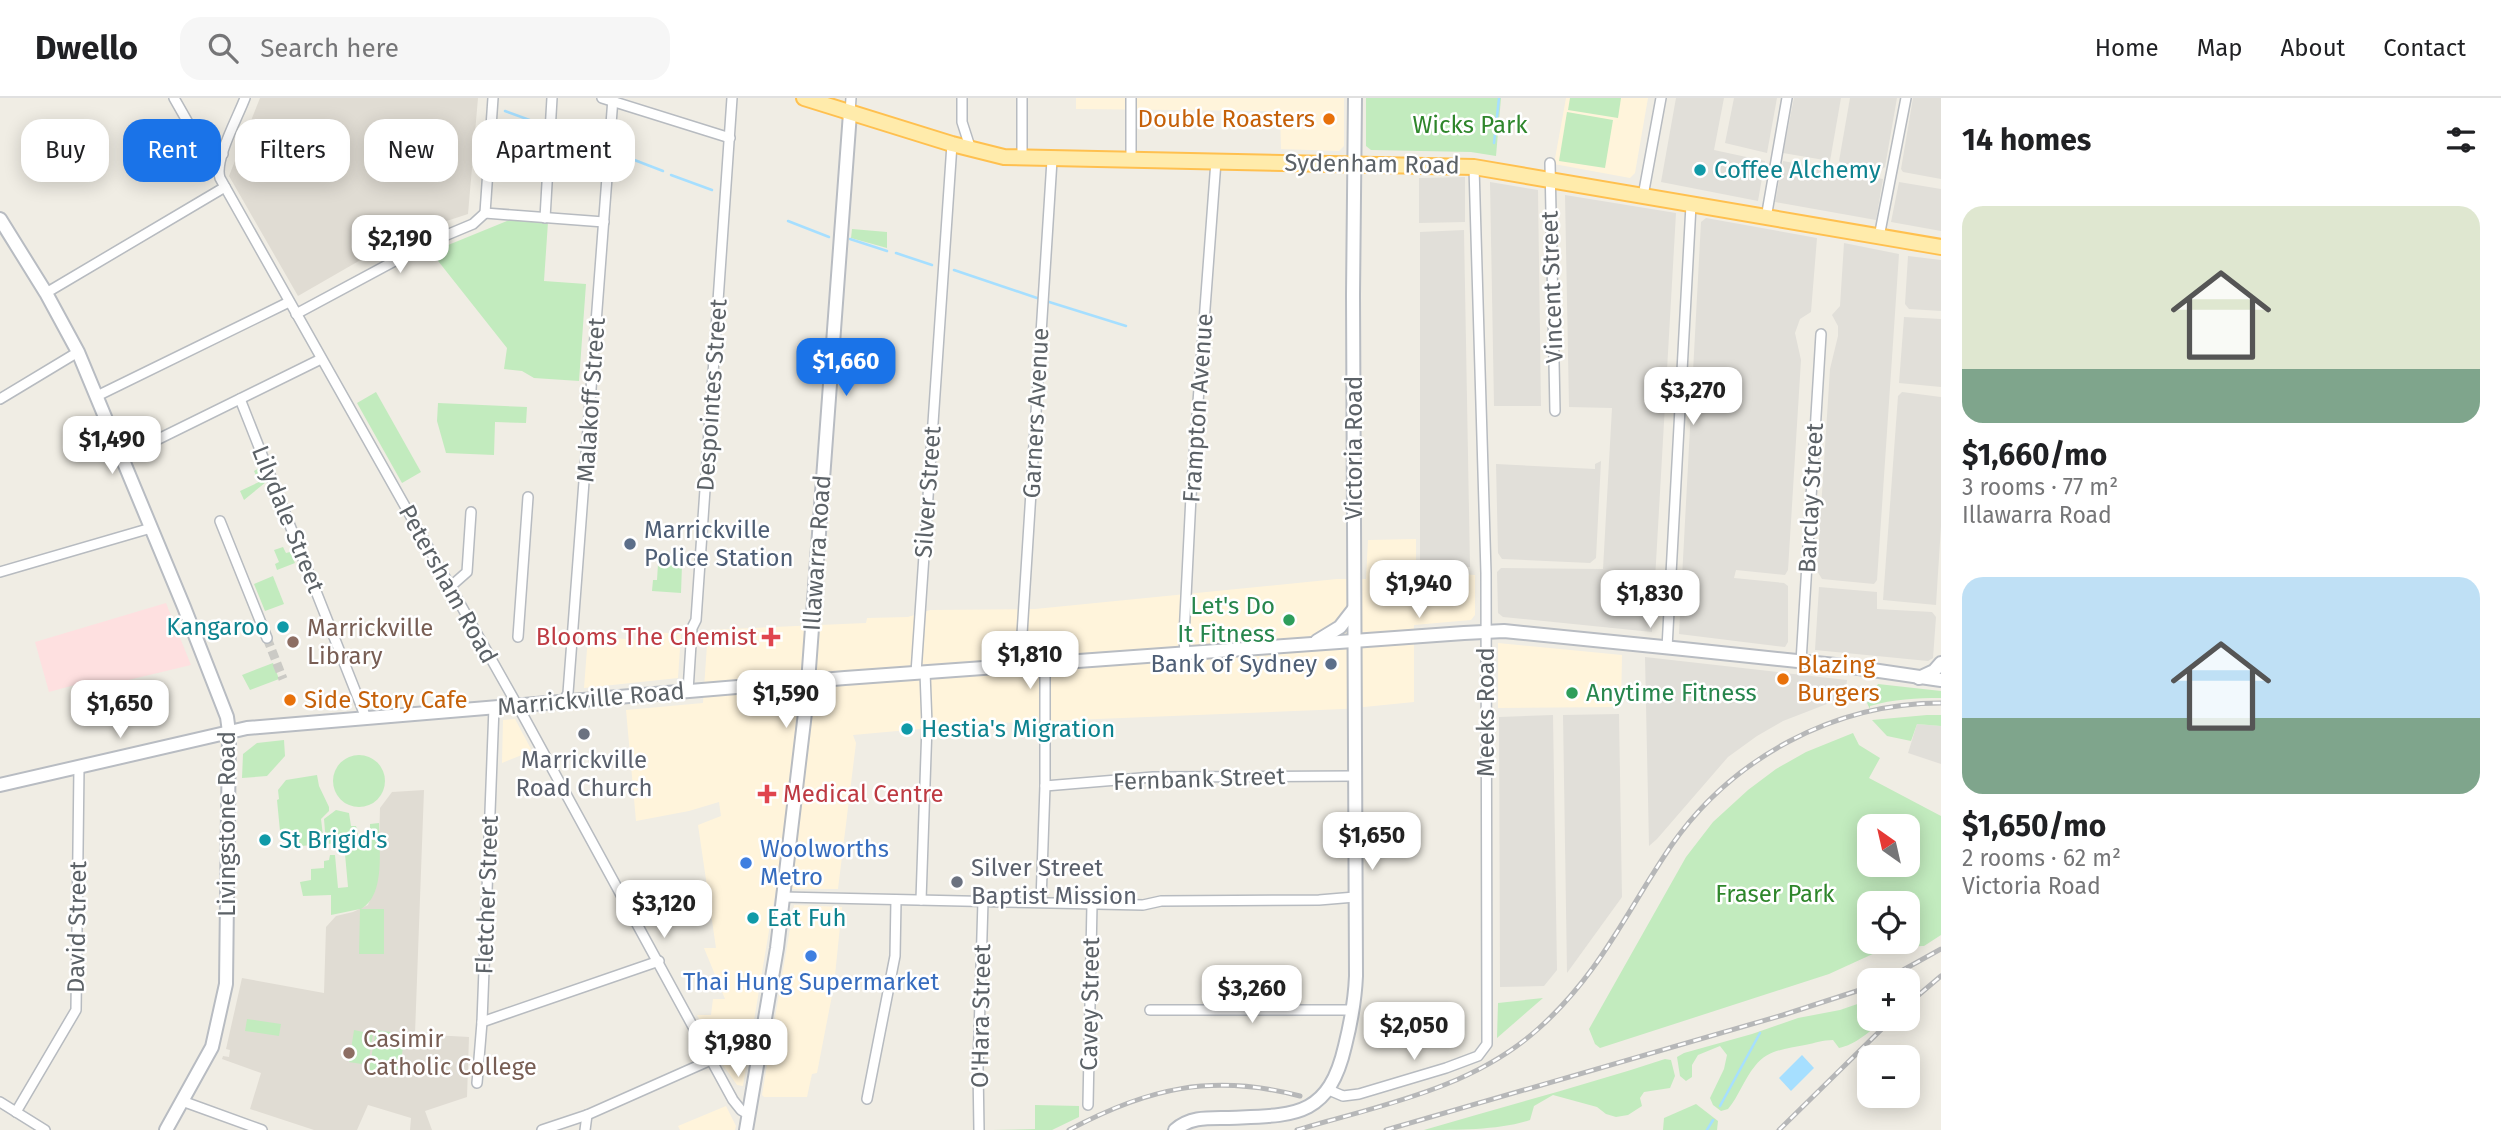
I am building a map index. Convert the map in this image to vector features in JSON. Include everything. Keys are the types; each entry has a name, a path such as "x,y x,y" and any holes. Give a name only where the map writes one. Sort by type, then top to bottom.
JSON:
{"main road":[{"name":"Sydenham Road","path":"804,98 850,106 949,143 1004,158 1475,167 1941,247"},
{"name":"Victoria Road","path":"1329,1090 1340,1065 1353,1010 1356,976 1355,98"},
{"name":"Illawarra Road","path":"746,1130 783,897 808,682 850,106"},
{"name":"Livingstone Road","path":"1,223 46,293 78,352 211,676 229,732 226,984 212,1047 166,1130"},
{"path":"1307,644 1333,634 1354,609"},
{"name":"Marrickville Road","path":"0,785 247,728 920,673 1485,632 1504,631 1801,662 1941,680"},
{"path":"1919,679 1934,671 1941,663"},
{"path":"1175,1130 1194,1119 1290,1113 1312,1105 1329,1090"}],"street":[{"path":"174,98 203,149 223,154 245,98"},
{"path":"296,314 430,242 473,224 485,213 493,98"},
{"path":"545,218 551,98"},
{"path":"602,98 730,138"},
{"name":"Despointes Street","path":"688,691 692,628 696,620 732,98"},
{"path":"962,98 962,122 971,150"},
{"path":"1022,98 1022,159"},
{"path":"1131,98 1131,161"},
{"path":"1643,197 1661,98"},
{"path":"1766,218 1787,98"},
{"path":"1879,237 1906,98"},
{"name":"Malakoff Street","path":"564,701 568,693 581,531 612,99"},
{"path":"949,143 962,122"},
{"name":"Silver Street","path":"922,900 927,725 920,673 949,143"},
{"name":"Petersham Road","path":"223,154 218,174 225,187 659,961 733,1100 748,1114"},
{"name":"Garners Avenue","path":"1021,666 1052,160"},
{"name":"Frampton Avenue","path":"1185,654 1191,496 1216,162"},
{"name":"Vincent Street","path":"1550,163 1555,411"},
{"name":"Meeks Road","path":"1329,1090 1343,1097 1370,1091 1478,1056 1487,1044 1486,573 1475,167"},
{"path":"46,293 225,187"},
{"path":"1667,648 1690,205"},
{"path":"485,213 604,222"},
{"path":"97,396 289,302"},
{"name":"Barclay Street","path":"1801,662 1821,334"},
{"path":"0,399 78,352"},
{"path":"122,457 321,359"},
{"name":"Lilydale Street","path":"240,399 366,718"},
{"path":"518,637 528,497"},
{"path":"450,587 467,572 471,512"},
{"path":"220,521 267,638"},
{"path":"0,572 151,528"},
{"path":"1041,902 1045,664"},
{"name":"Fletcher Street","path":"477,1083 482,1021 494,707"},
{"name":"David Street","path":"16,1112 76,1010 79,767"},
{"name":"Fernbank Street","path":"1045,786 1153,777 1354,776"},
{"path":"783,897 1143,905 1161,901 1320,900 1356,897"},
{"path":"867,1100 895,956 896,900"},
{"name":"O'Hara Street","path":"979,1130 983,901"},
{"name":"Cavey Street","path":"1088,1105 1092,904"},
{"path":"482,1021 659,961"},
{"path":"1150,1010 1353,1010"},
{"path":"542,1130 587,1115 711,1060"},
{"path":"182,1101 262,1130"},
{"path":"0,1102 45,1130"},
{"path":"585,1130 587,1115"}],"shaded area":[{"path":"260,98 478,98 476,119 472,119 468,214 404,235 298,296 229,176 235,161 235,182 350,182 350,119 252,119"},
{"path":"1076,98 1344,98 1344,146 1339,151 1281,149 1280,111 1076,109"},
{"path":"1566,98 1648,98 1635,173 1630,178 1554,164"},
{"path":"1676,98 1724,98 1714,150 1765,161 1758,201 1661,182"},
{"path":"1734,98 1777,98 1767,153 1725,143"},
{"path":"1794,98 1841,98 1830,161 1783,153"},
{"path":"1850,98 1897,98 1885,167 1880,170 1839,161"},
{"path":"1913,98 1941,98 1941,179 1903,172 1901,169"},
{"path":"1783,161 1883,179 1876,220 1775,202"},
{"path":"1465,177 1465,222 1419,223 1419,178"},
{"path":"1490,182 1538,190 1541,406 1494,406"},
{"path":"1899,182 1941,189 1941,231 1891,222"},
{"path":"1565,195 1676,213 1652,632 1503,617 1498,613 1497,572 1501,568 1603,569 1612,408 1569,407"},
{"path":"1706,218 1817,238 1811,312 1800,319 1795,333 1801,360 1788,570 1785,575 1736,570 1734,578 1784,583 1788,586 1788,642 1785,647 1679,634 1701,222"},
{"path":"1464,230 1470,567 1420,567 1420,232"},
{"path":"1844,243 1899,254 1877,580 1874,584 1822,579 1817,571 1830,369 1838,336 1838,326 1832,315 1840,306"},
{"path":"1908,256 1941,260 1941,311 1909,309 1905,304"},
{"path":"1904,317 1941,319 1941,387 1899,383"},
{"path":"1902,392 1941,397 1941,526 1936,605 1883,600 1898,396"},
{"path":"1601,461 1596,558 1590,563 1502,559 1498,553 1496,464 1595,469 1595,464"},
{"path":"1416,539 1416,571 1475,575 1475,615 1471,620 1414,625 1414,702 1344,709 975,724 853,735 856,743 838,889 776,889 743,1086 737,1085 723,1065 697,1015 711,1015 713,999 725,999 704,948 716,948 698,825 721,816 719,802 636,821 626,710 703,703 708,630 866,623 867,618 908,617 930,610 1035,609 1337,579 1366,579 1368,540"},
{"path":"1819,587 1877,592 1877,609 1932,612 1936,617 1933,658 1928,661 1815,650"},
{"path":"166,603 191,665 95,688 93,680 49,692 35,642"},
{"path":"640,631 681,634 678,678 584,688 588,636 638,640"},
{"path":"1498,643 1622,655 1621,707 1498,708"},
{"path":"1645,657 1847,680 1845,697 1783,721 1728,757 1649,846"},
{"path":"1619,714 1622,897 1567,973 1563,715"},
{"path":"1553,715 1557,970 1544,986 1500,987 1499,717"},
{"path":"515,719 532,751 502,763 503,720"},
{"path":"1917,724 1941,726 1941,764 1908,753"},
{"name":"Casimir Catholic College","path":"424,790 415,1034 469,1037 467,1097 425,1111 432,1130 410,1130 411,1118 368,1105 357,1130 314,1130 250,1109 261,1073 222,1059 223,1056 229,1057 230,1050 226,1049 242,978 324,993 326,927 336,916 368,905 378,879 380,808 392,792"},
{"path":"794,905 842,907 834,985 817,1073 812,1074 807,1097 764,1097 762,1095"},
{"path":"726,1106 736,1126 735,1130 680,1130 678,1126"}],"green space":[{"name":"Wicks Park","path":"1366,98 1501,98 1496,156 1471,152 1371,150 1366,146"},
{"path":"1570,98 1621,98 1618,118 1568,110"},
{"path":"1567,112 1613,120 1605,168 1559,161"},
{"path":"512,219 548,222 544,281 586,284 579,381 534,378 522,371 504,369 507,348 431,252"},
{"path":"852,229 887,232 887,248 851,238"},
{"path":"376,392 421,472 402,483 357,403"},
{"path":"438,403 527,407 526,423 495,422 494,455 446,453 437,421"},
{"path":"259,468 266,482 244,500 240,491 259,482 254,471"},
{"path":"283,547 286,553 290,552 295,563 277,570 275,564 279,562 274,550"},
{"path":"658,564 682,565 681,593 652,591 653,580 657,580"},
{"path":"273,576 284,604 265,611 254,584"},
{"path":"273,663 279,679 250,690 242,675"},
{"path":"1878,684 1941,691 1941,698 1896,700 1870,706 1870,709 1867,703"},
{"path":"1941,715 1941,726 1917,724 1911,741 1887,736 1872,720"},
{"name":"Fraser Park","path":"1853,733 1859,745 1880,758 1869,778 1941,816 1941,935 1920,946 1920,891 1857,891 1857,954 1873,954 1829,974 1600,1048 1595,1044 1589,1029 1686,857 1713,822 1776,769 1806,752"},
{"path":"284,740 285,756 267,776 242,778 243,754 257,743"},
{"path":"359,755 369,757 377,763 383,771 383,791 377,799 369,805 359,807 349,805 341,799 335,791 333,781 335,771 341,763 349,757"},
{"path":"317,775 329,807 329,811 321,819 324,844 290,847 288,833 285,830 280,831 278,790 286,780"},
{"path":"336,810 349,813 351,826 356,826 358,835 362,838 370,835 370,824 379,823 378,882 369,902 361,909 384,909 384,954 359,954 360,909 331,915 331,895 303,896 300,882 311,880 311,869 324,868 324,861 329,860 330,855 335,855 338,888 348,887 344,843 326,844 324,819"},
{"path":"1543,998 1497,1038 1498,1003"},
{"path":"1857,1004 1857,1031 1870,1031 1851,1044 1839,1048 1833,1040 1826,1040 1766,1056 1751,1071 1728,1109 1721,1111 1713,1105 1710,1098 1724,1069 1727,1055 1720,1046 1698,1055 1692,1065 1692,1077 1686,1081 1680,1076 1677,1057 1684,1053 1798,1018"},
{"path":"247,1019 281,1024 279,1036 245,1031"},
{"path":"354,1030 373,1034 368,1065 349,1062"},
{"path":"376,1030 405,1034 399,1075 369,1070"},
{"path":"1665,1059 1671,1060 1675,1076 1670,1088 1644,1092 1640,1098 1642,1106 1628,1115 1616,1117 1597,1107 1553,1095 1534,1106 1530,1120 1478,1129 1424,1130 1575,1087"},
{"path":"1696,1104 1718,1121 1717,1130 1663,1130 1664,1118"},
{"path":"1035,1105 1079,1106 1079,1117 1052,1130 993,1130 1035,1129"}],"water":[{"path":"1802,1055 1814,1068 1791,1091 1779,1078"}],"waterway":[{"path":"1494,143 1499,98"},
{"path":"505,111 527,119"},
{"path":"635,160 663,171"},
{"path":"671,175 712,190"},
{"path":"788,221 829,237"},
{"path":"850,239 887,251"},
{"path":"896,253 932,265"},
{"path":"954,270 1040,299"},
{"path":"1046,301 1126,326"},
{"path":"1720,1106 1760,1033"},
{"path":"1707,1130 1713,1120"}],"tunnel":[{"path":"267,638 283,679"}],"railway":[{"path":"1297,1130 1424,1093 1484,1067 1512,1050 1560,1008 1579,986 1611,942 1671,846 1696,815 1724,787 1755,762 1825,725 1862,713 1941,703"},
{"path":"1907,968 1941,949"},
{"path":"1920,994 1941,976"},
{"path":"1386,1130 1783,1015 1857,991"},
{"path":"1779,1130 1880,1031"},
{"path":"1069,1130 1126,1104 1181,1089 1238,1086 1300,1096"}],"place":[{"name":"Double Roasters","path":"1329,119"},
{"name":"Coffee Alchemy","path":"1700,170"},
{"name":"Marrickville Police Station","path":"630,544"},
{"name":"Let's Do It Fitness","path":"1289,620"},
{"name":"Kangaroo","path":"283,627"},
{"name":"Blooms The Chemist","path":"771,637"},
{"name":"Marrickville Library","path":"293,642"},
{"name":"Bank of Sydney","path":"1331,664"},
{"name":"Blazing Burgers","path":"1783,679"},
{"name":"Anytime Fitness","path":"1572,693"},
{"name":"Side Story Cafe","path":"290,700"},
{"name":"Hestia's Migration","path":"907,729"},
{"name":"Marrickville Road Church","path":"584,734"},
{"name":"Medical Centre","path":"767,794"},
{"name":"St Brigid's","path":"265,840"},
{"name":"Woolworths Metro","path":"746,863"},
{"name":"Silver Street Baptist Mission","path":"957,882"},
{"name":"Eat Fuh","path":"753,918"},
{"name":"Thai Hung Supermarket","path":"811,956"},
{"name":"Casimir Catholic College","path":"349,1053"}]}
